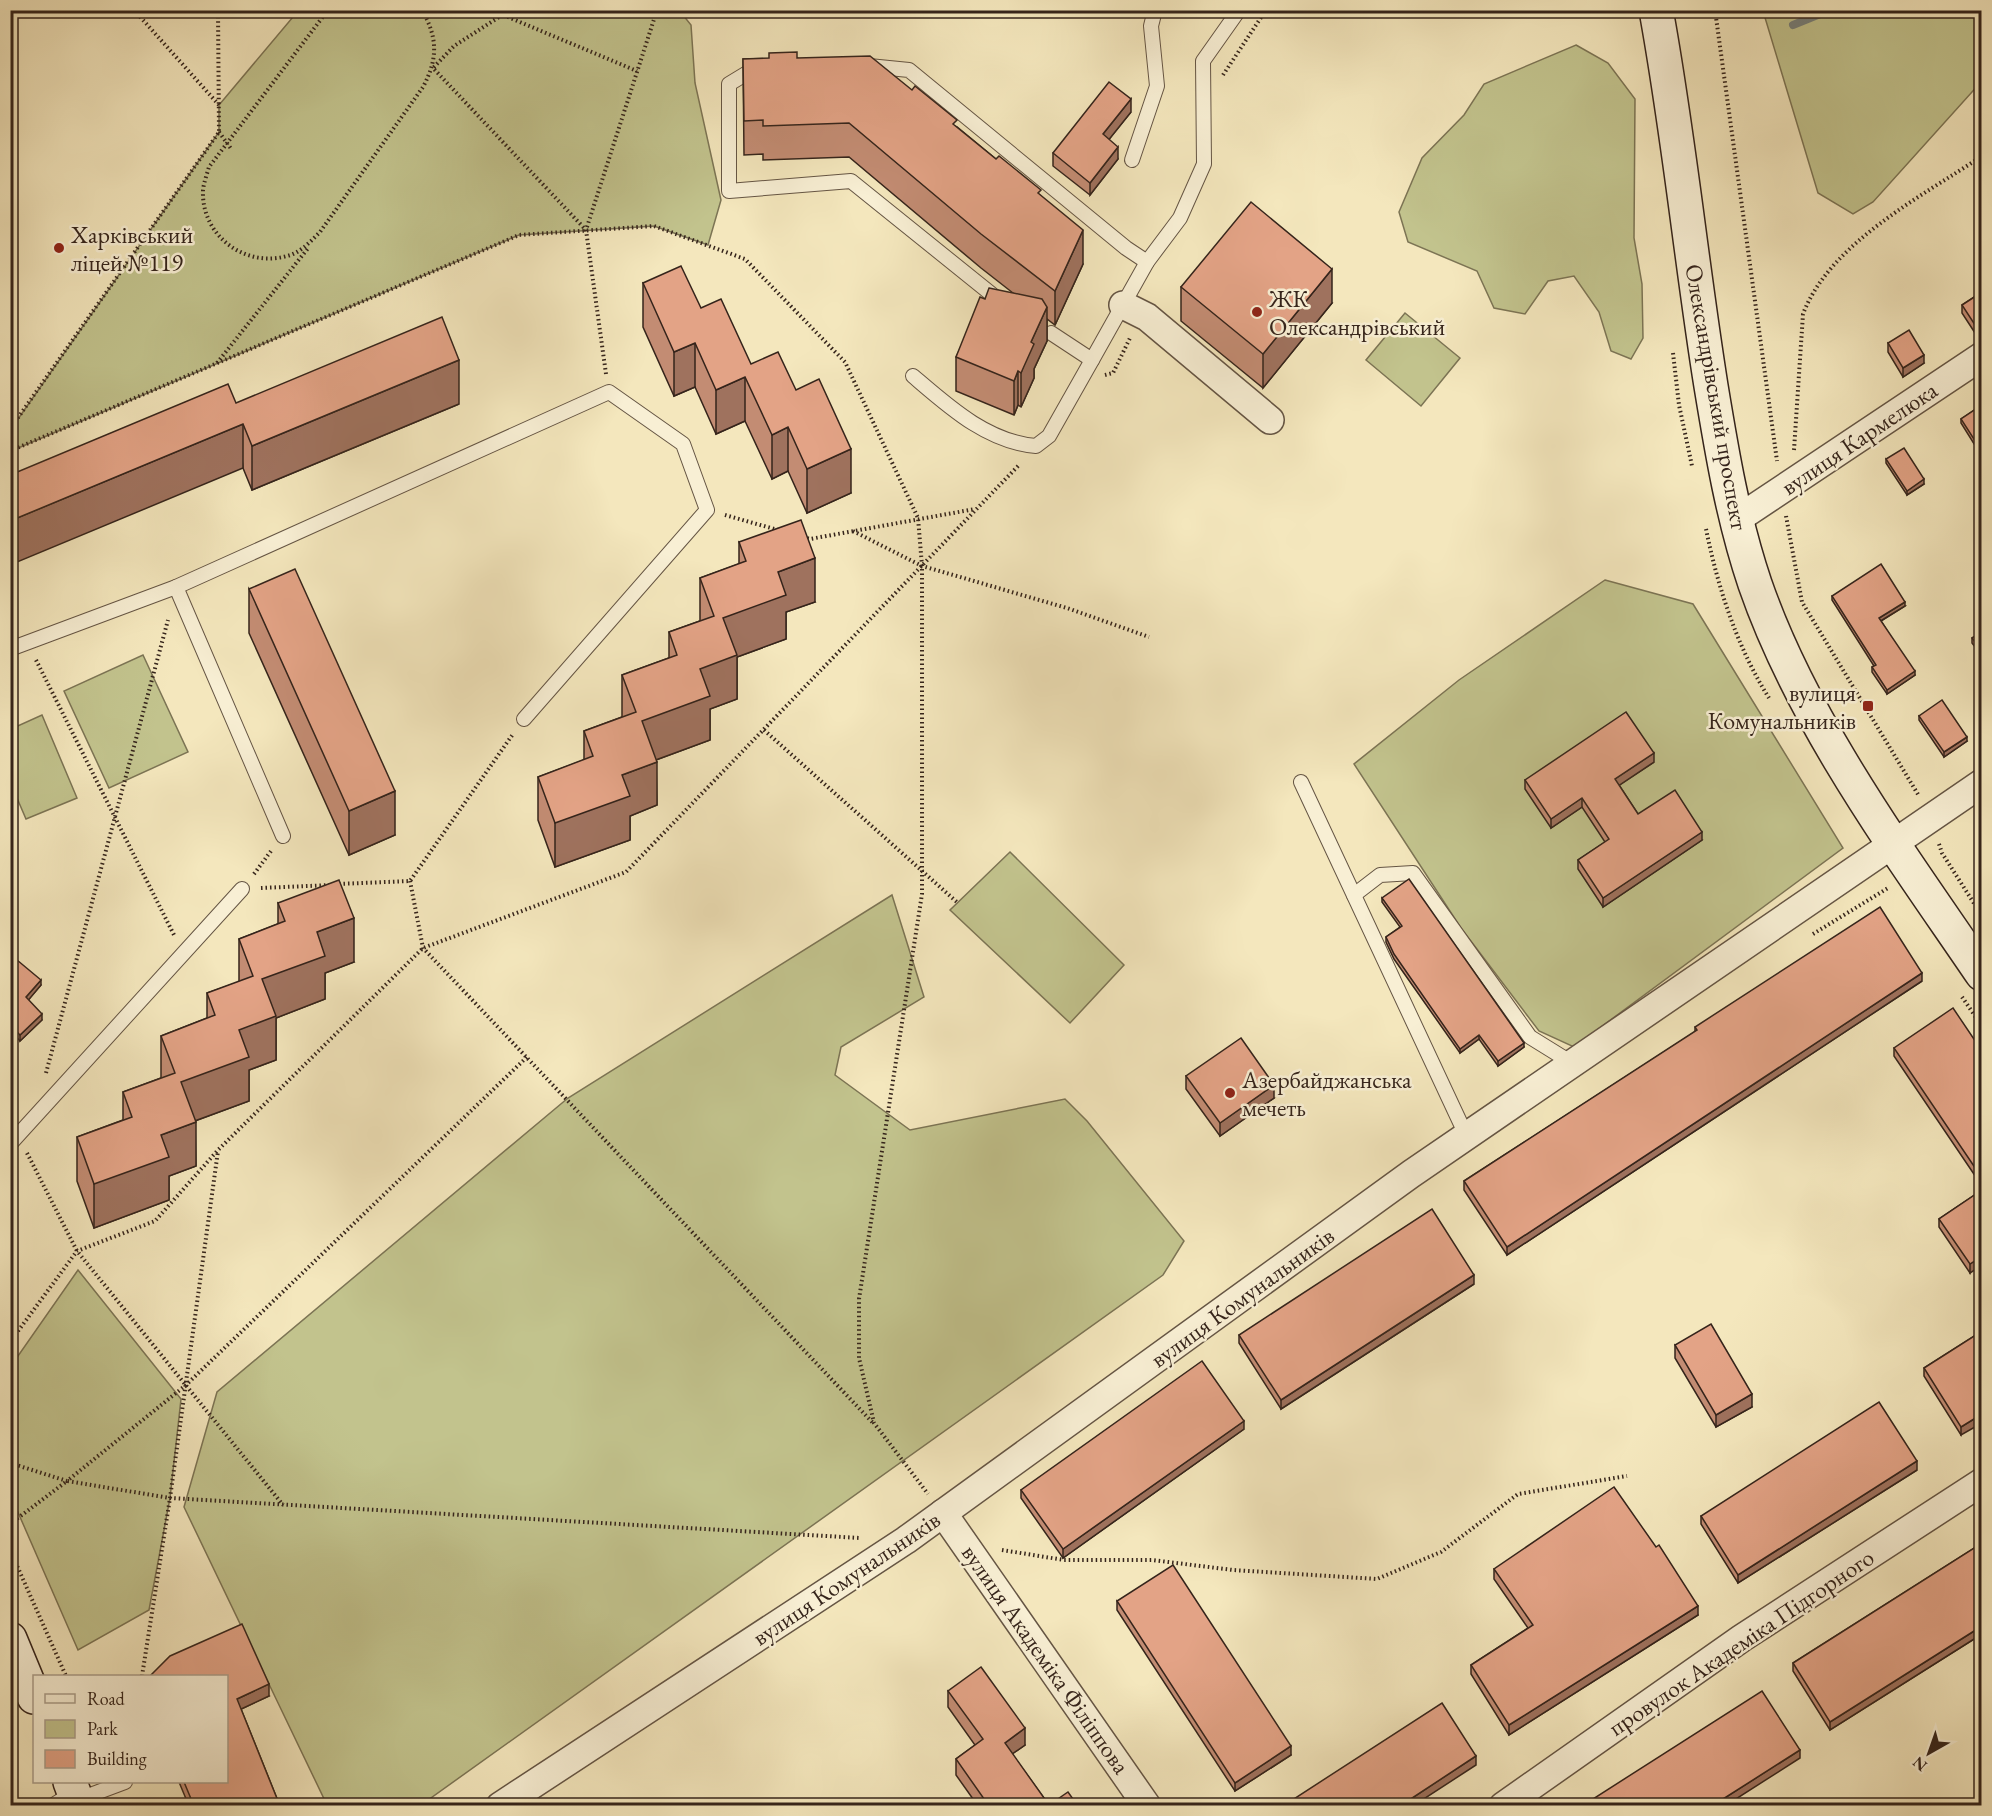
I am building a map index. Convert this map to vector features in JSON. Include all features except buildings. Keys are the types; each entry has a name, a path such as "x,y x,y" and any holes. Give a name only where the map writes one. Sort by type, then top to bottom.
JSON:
{"main road":[{"name":"Олександрівський проспект","path":"1656,10 1725,475 1755,585 1788,664 1833,746 1894,845 1982,974"},
{"path":"10,1639 33,1695"}],"street":[{"path":"1123,305 1147,317 1270,420"},
{"name":"вулиця Кармелюка","path":"1736,520 1982,356"},
{"name":"вулиця Комунальників","path":"500,1806 906,1540 1466,1135 1982,783"},
{"name":"провулок Академіка Підгорного","path":"1503,1806 1742,1638 1982,1482"},
{"name":"вулиця Академіка Філіппова","path":"943,1513 968,1545 1147,1806"}],"lane":[{"path":"1132,160 1157,86 1151,26 1155,10"},
{"path":"913,376 962,418 1018,445 1036,446 1049,436 1147,262 1180,218 1204,164 1203,61 1239,10"},
{"path":"771,64 762,65 729,84 729,191 851,181 1014,311"},
{"path":"855,65 909,70 1126,248 1147,262"},
{"path":"1051,333 1092,360"},
{"path":"10,650 176,587 609,392 683,444 707,510 524,719"},
{"path":"176,587 283,836"},
{"path":"1301,783 1466,1135"},
{"path":"1354,895 1380,875 1413,873 1530,1037 1572,1063"},
{"path":"14,1139 242,889"},
{"path":"70,1797 121,1783"}],"path":[{"path":"134,10 219,105"},
{"path":"10,429 219,132 219,10"},
{"path":"320,232 306,247 288,256 268,259 248,256 230,247 214,231 205,211 203,189 209,167 328,10"},
{"path":"422,10 432,28 436,48 433,68"},
{"path":"491,10 637,70"},
{"path":"216,364 320,232 423,87 433,68 454,46 510,10"},
{"path":"609,392 585,230 657,10"},
{"path":"1715,10 1802,602 1932,818"},
{"path":"433,68 585,230"},
{"path":"219,132 232,150"},
{"path":"1786,486 1803,314 1810,297 1853,244 1982,156"},
{"path":"10,451 519,235 654,226 745,259 845,362 918,518 922,566 922,894 859,1299 859,1358 874,1423"},
{"path":"798,536 810,539 976,509"},
{"path":"707,510 787,532"},
{"path":"853,531 922,566 1067,608 1149,637"},
{"path":"10,1342 77,1251 155,1221 218,1150 423,948 626,872 922,566"},
{"path":"35,1118 176,587"},
{"path":"28,643 183,954"},
{"path":"524,719 410,881 423,948 874,1423 943,1513"},
{"path":"764,730 958,903"},
{"path":"242,889 283,836"},
{"path":"1942,853 1982,916"},
{"path":"242,889 410,881"},
{"path":"10,1524 186,1385 528,1056"},
{"path":"14,1139 77,1251 283,1505"},
{"path":"142,1675 170,1498 218,1150"},
{"path":"10,1463 67,1481 170,1498 906,1540"},
{"path":"968,1545 1064,1560 1152,1560 1233,1570 1377,1579 1441,1552 1518,1494 1627,1476"},
{"path":"10,1550 65,1675"}],"green space":[{"path":"679,10 691,25 695,83 721,200 708,245 654,226 519,235 11,451 11,429 219,132 219,105 298,11"},
{"path":"1763,11 1981,11 1981,82 1873,202 1853,214 1818,193"},
{"path":"1576,45 1608,63 1635,99 1634,238 1642,284 1643,338 1631,359 1611,351 1599,312 1574,276 1548,281 1525,314 1494,308 1477,271 1408,242 1399,212 1422,158 1464,115 1484,84"},
{"path":"1405,313 1460,358 1421,406 1366,360"},
{"path":"1605,580 1693,604 1843,848 1574,1047 1539,1031 1461,928 1354,764 1459,680"},
{"path":"143,655 188,752 109,788 64,691"},
{"path":"42,715 77,798 26,819 11,784 11,729"},
{"path":"1010,852 1124,965 1070,1023 950,910"},
{"path":"892,895 924,997 841,1047 835,1075 910,1130 1065,1099 1087,1121 1184,1241 1163,1275 421,1805 327,1805 184,1507 217,1392 568,1098"},
{"path":"78,1270 181,1399 170,1498 149,1610 78,1650 10,1494 11,1366"}],"waterway":[{"path":"1793,25 1825,12 1837,10"}],"place":[{"name":"Харківський ліцей №119","path":"59,248"},
{"name":"ЖК Олександрівський","path":"1257,312"},
{"name":"вулиця Комунальників","path":"1868,706"},
{"name":"Азербайджанська мечеть","path":"1230,1093"}]}
